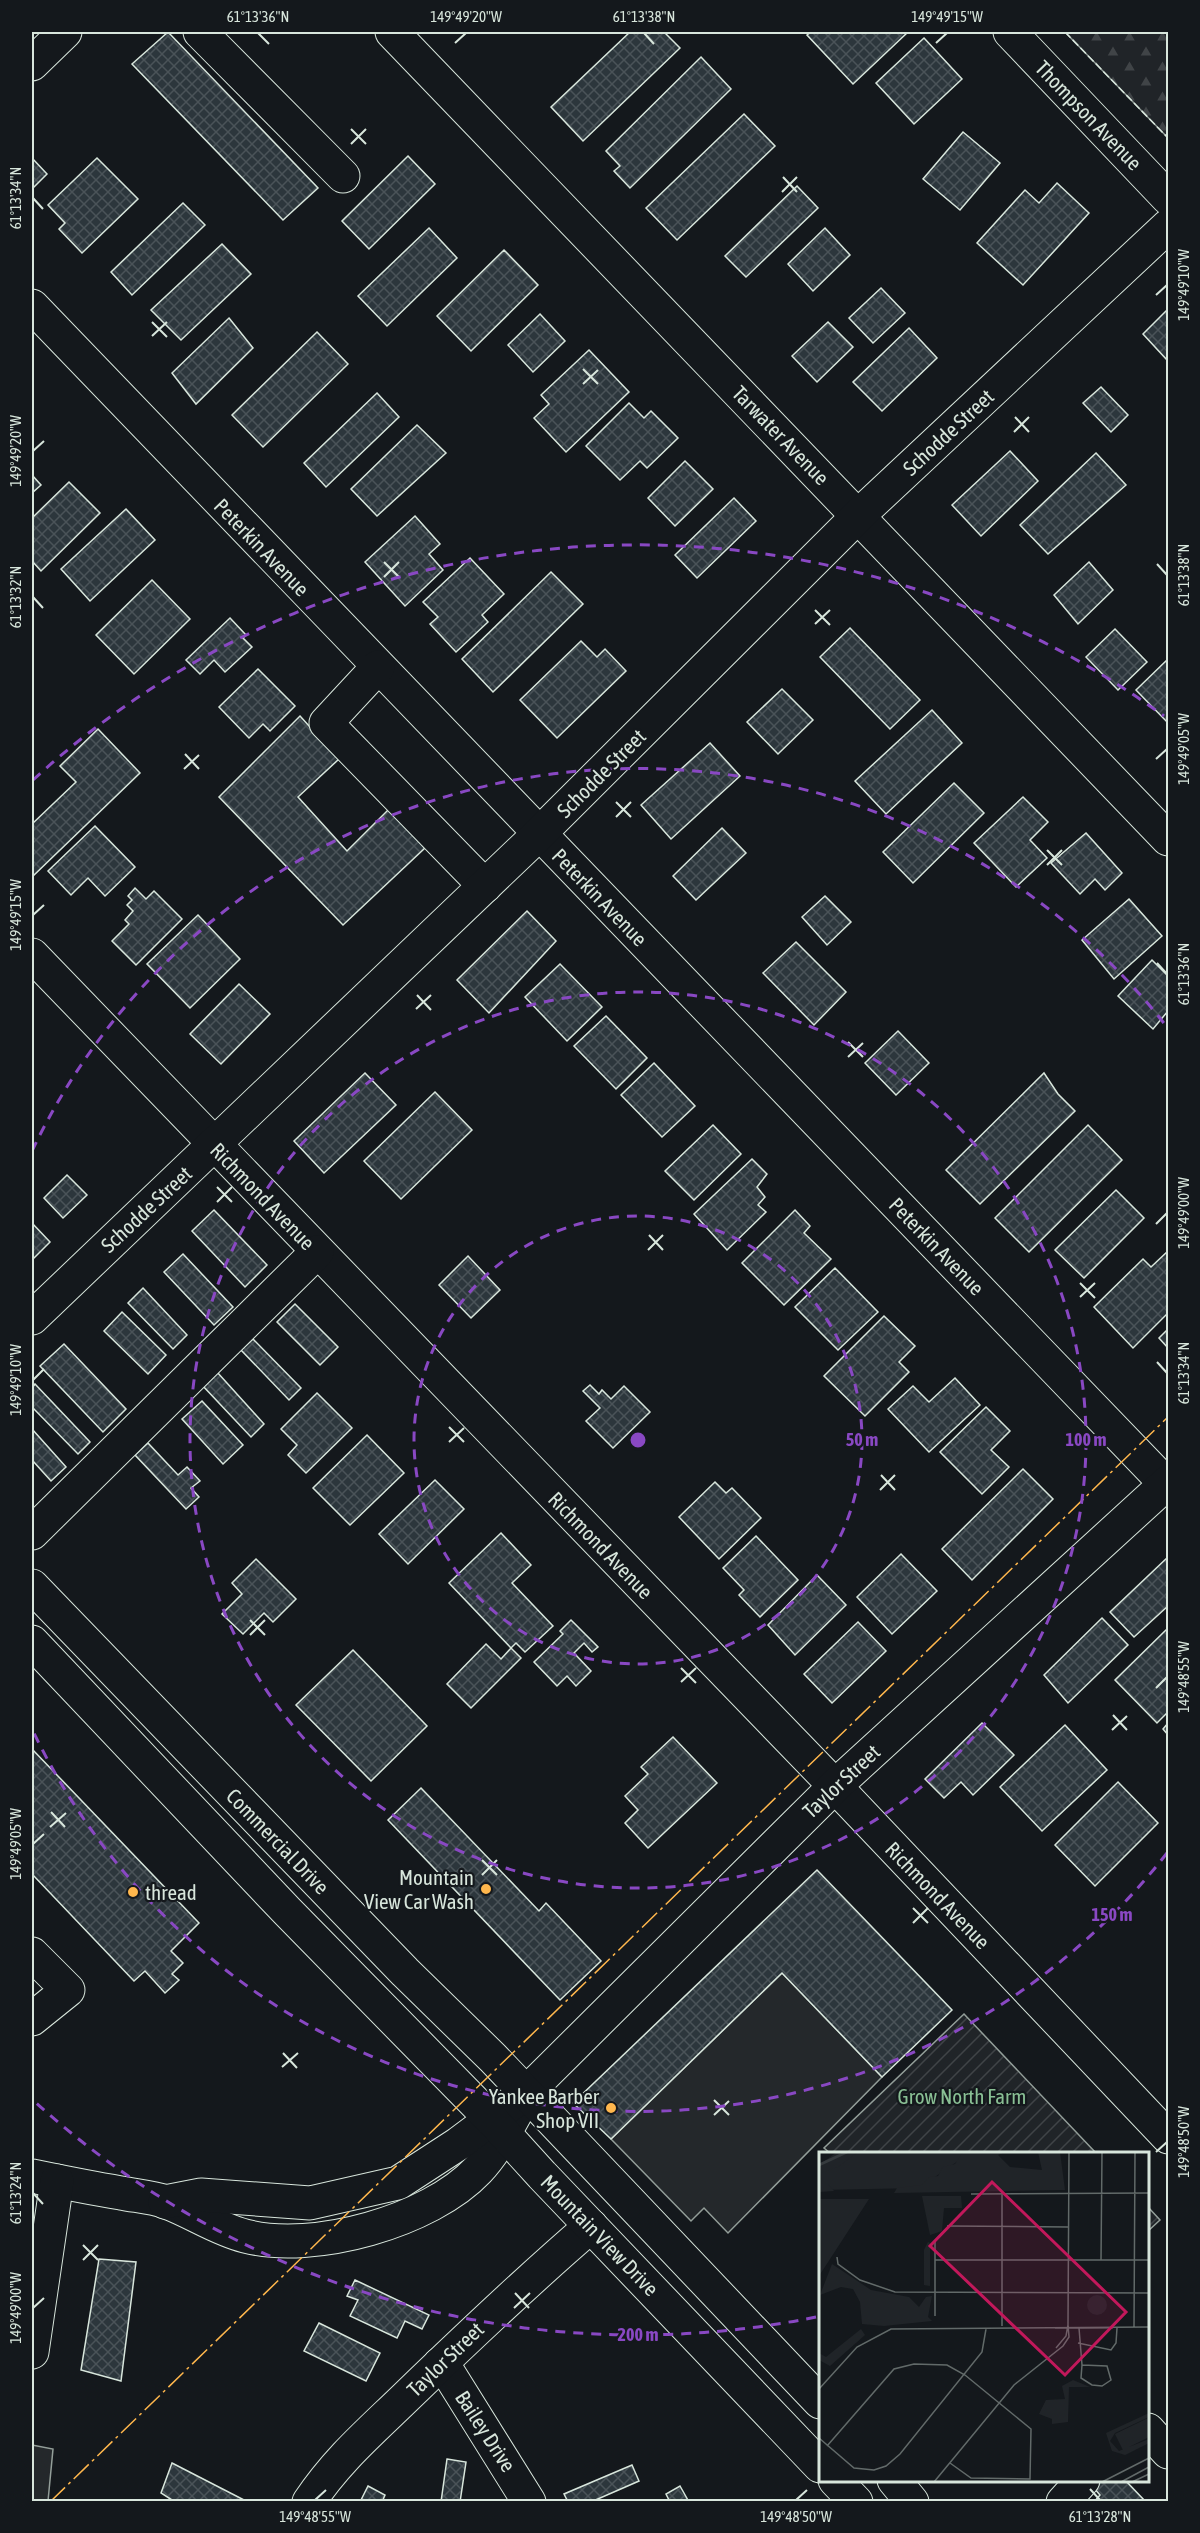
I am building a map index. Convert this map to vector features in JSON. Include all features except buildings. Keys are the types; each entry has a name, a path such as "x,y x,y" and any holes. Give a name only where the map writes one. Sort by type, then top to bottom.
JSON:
{"street":[{"path":"32,64 65,32"},
{"path":"200,32 343,176"},
{"name":"Tarwater Avenue","path":"392,32 859,515 1168,839"},
{"name":"Thompson Avenue","path":"1010,32 1168,198"},
{"name":"Schodde Street","path":"32,1318 539,834 859,515 1168,226"},
{"name":"Peterkin Avenue","path":"32,306 1168,1484"},
{"path":"378,667 326,723 485,886"},
{"name":"Richmond Avenue","path":"32,955 213,1145 835,1786 1168,2137"},
{"path":"32,1533 317,1252"},
{"name":"Taylor Street","path":"526,2093 835,1786 1168,1484"},
{"name":"Commercial Drive","path":"32,1586 526,2093"},
{"name":"Commercial Drive","path":"32,1642 287,1911 498,2127"},
{"path":"32,1954 68,1990 32,2019"},
{"path":"32,2352 44,2179 165,2202 201,2195 310,2203 342,2198 398,2183 498,2127 526,2093 819,2401"},
{"name":"Mountain View Drive","path":"498,2127 819,2465"},
{"name":"Taylor Street","path":"309,2502 326,2477 356,2443 508,2298 591,2226"},
{"name":"Bailey Drive","path":"440,2364 446,2369 529,2502"},
{"path":"1149,2431 1168,2452"},
{"path":"836,2482 856,2502"},
{"path":"895,2482 912,2502"},
{"path":"1063,2502 1082,2482"}],"green space":[{"path":"1065,32 1168,32 1168,138"},
{"name":"Grow North Farm","path":"964,2014 1095,2152 829,2152 824,2148"},
{"path":"1149,2208 1160,2220 1149,2230"}],"shaded area":[{"path":"782,1973 882,2077 728,2233 704,2208 691,2221 611,2139"},
{"path":"32,2445 53,2449 48,2501 32,2501"}],"fence":[{"path":"1065,32 1168,138"}],"power":[{"path":"50,2502 1168,1417"}],"place":[{"name":"Mountain View Car Wash","path":"486,1889"},
{"name":"thread","path":"133,1892"},
{"name":"Yankee Barber Shop VII","path":"611,2108"}]}
